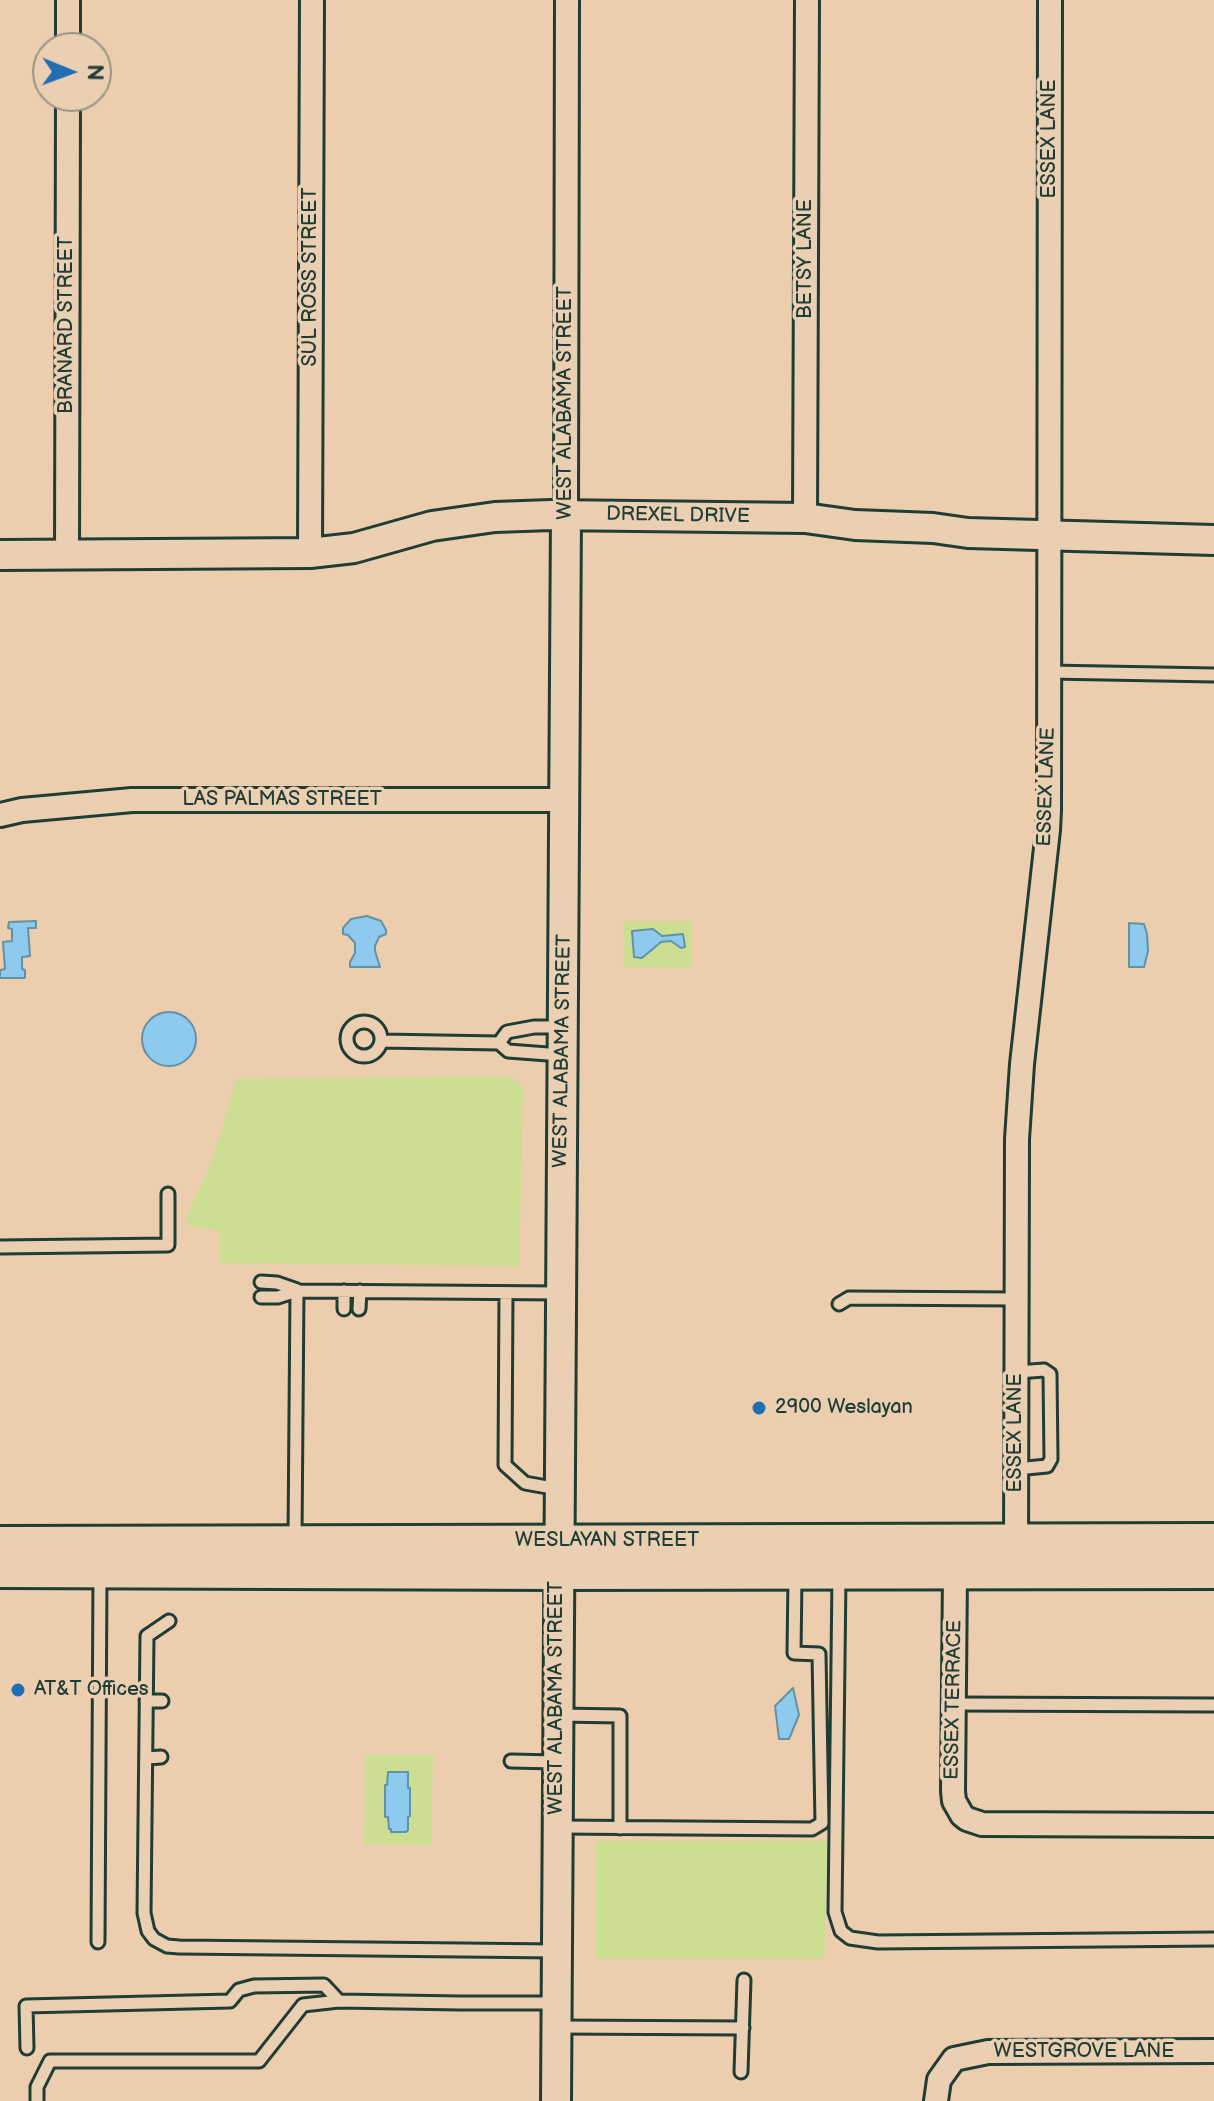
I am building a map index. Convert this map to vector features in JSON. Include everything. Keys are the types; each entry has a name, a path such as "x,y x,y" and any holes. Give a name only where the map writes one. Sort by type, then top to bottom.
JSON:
{"main road":[{"name":"WESLAYAN STREET","path":"0,1543 100,1557 558,1557 787,1562 1016,1540 1214,1540"},
{"name":"WESLAYAN STREET","path":"0,1571 100,1557"},
{"name":"WESLAYAN STREET","path":"787,1562 839,1572 1214,1572"}],"street":[{"path":"68,0 68,32"},
{"name":"SUL ROSS STREET","path":"310,553 312,0"},
{"name":"WEST ALABAMA STREET","path":"556,2101 567,0"},
{"name":"BETSY LANE","path":"805,518 807,0"},
{"name":"ESSEX LANE","path":"1016,1572 1017,1139 1022,1064 1048,830 1050,0"},
{"name":"BRANARD STREET","path":"67,555 68,112"},
{"name":"DREXEL DRIVE","path":"0,555 310,553 354,548 432,526 495,517 566,515 805,518 968,533 1214,540"},
{"name":"LAS PALMAS STREET","path":"0,815 22,810 132,800 565,800"},
{"name":"ESSEX TERRACE","path":"955,1572 953,1791 954,1801 962,1815 982,1824 1214,1825"},
{"name":"WESTGROVE LANE","path":"936,2101 939,2080 954,2059 988,2052 1214,2051"}],"lane":[{"path":"1049,672 1214,675"},
{"path":"499,1043 507,1032 534,1027 563,1027"},
{"path":"381,1041 499,1043 508,1051 562,1056"},
{"path":"0,1247 168,1245 168,1194"},
{"path":"261,1282 277,1283 297,1291"},
{"path":"261,1297 278,1297 297,1291 560,1293"},
{"path":"295,1557 297,1291"},
{"path":"344,1291 344,1309"},
{"path":"359,1309 360,1291"},
{"path":"506,1293 505,1465 525,1483 558,1489"},
{"path":"839,1304 849,1298 1017,1299"},
{"path":"1016,1469 1047,1466 1051,1459 1050,1374 1044,1370 1017,1372"},
{"path":"98,1942 100,1557"},
{"path":"557,1827 812,1829 822,1823 819,1654 794,1653 787,1562"},
{"path":"839,1572 835,1912 841,1931 850,1938 878,1942 1214,1939"},
{"path":"169,1621 147,1636 144,1913 148,1931 154,1939 179,1947 556,1951"},
{"path":"146,1701 162,1701"},
{"path":"954,1704 1214,1705"},
{"path":"557,1715 620,1716 620,1828"},
{"path":"146,1758 161,1757"},
{"path":"511,1761 557,1762"},
{"path":"741,2072 744,1980"},
{"path":"27,2048 26,2006 230,2001 239,1990 254,1986 324,1985 339,2001"},
{"path":"37,2101 37,2087 50,2061 259,2061 303,2005 339,2001 460,2003 556,2015 743,2028"}],"green space":[{"path":"623,921 692,921 692,968 623,967"},
{"path":"509,1076 523,1088 519,1266 219,1263 219,1230 193,1228 185,1219 208,1170 236,1079"},
{"path":"366,1755 433,1755 431,1845 364,1844"},
{"path":"595,1841 828,1841 824,1959 595,1959"}],"water":[{"path":"367,916 381,921 386,930 375,946 380,967 350,967 355,943 343,934 343,928 351,919"},
{"path":"36,921 36,928 28,928 30,956 22,957 25,978 0,978 0,970 5,969 3,942 12,941 9,922"},
{"path":"1129,923 1144,924 1148,951 1144,967 1129,967"},
{"path":"653,929 662,936 683,934 685,947 681,948 671,941 661,942 642,958 634,957 632,931"},
{"path":"169,1012 188,1020 196,1039 188,1058 169,1066 150,1058 142,1039 150,1020"},
{"path":"793,1688 799,1715 789,1739 779,1739 775,1706"},
{"path":"388,1772 408,1772 410,1816 406,1832 391,1832 388,1817 385,1817"}],"place":[{"name":"2900 Weslayan","path":"759,1408"},
{"name":"AT&T Offices","path":"18,1690"}]}
